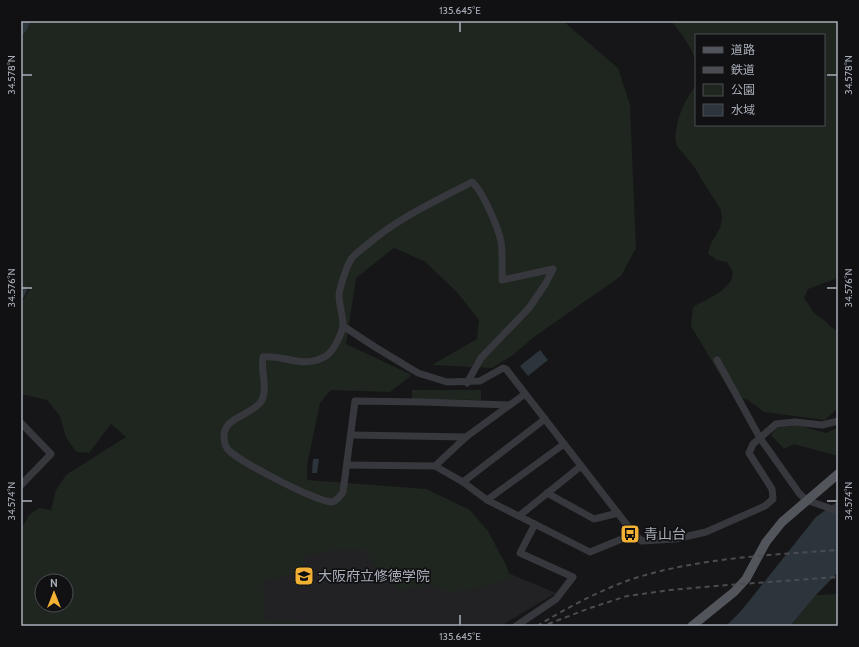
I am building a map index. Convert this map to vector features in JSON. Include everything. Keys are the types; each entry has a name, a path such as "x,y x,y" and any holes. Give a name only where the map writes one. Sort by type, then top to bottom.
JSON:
{"main road":[{"path":"692,626 734,592 746,579 766,542 782,522 838,474"}],"street":[{"path":"467,382 481,358 529,308 546,283 553,269 502,280 501,242 488,208 476,185 472,182 408,215 384,230 352,258 339,293 343,326 334,348 325,356 314,361 289,361 269,356 263,357 262,399 259,404 248,412 231,421 225,427 224,436 227,448 233,454 268,475 321,500 332,502 338,499 343,492 355,402 423,402 509,405"},
{"path":"343,326 418,373 447,382 480,381 502,368 506,369 634,534 642,541 675,539 706,532 766,506 773,499 772,489 749,453 753,444 776,424 795,422 822,425 838,421"},
{"path":"717,360 760,438 799,493 806,500 838,511"},
{"path":"434,466 466,437 525,394"},
{"path":"463,482 545,419"},
{"path":"21,423 51,454 22,482"},
{"path":"351,435 466,437"},
{"path":"487,500 564,444"},
{"path":"347,465 434,466 463,482 487,500 590,552 634,534"},
{"path":"519,516 581,466"},
{"path":"547,493 594,519 618,513"},
{"path":"516,626 556,599 573,577 520,553 535,524"}],"shaded area":[{"name":"大阪府立修徳学院","path":"362,542 496,568 556,593 501,626 151,626 171,568"}],"green space":[{"path":"21,21 563,21 618,68 630,105 636,248 621,276 534,337 513,355 492,368 432,365 477,339 479,320 456,291 424,261 394,248 356,278 346,344 412,375 390,392 331,390 320,403 307,465 307,480 426,489 470,510 488,531 506,565 511,579 483,587 448,593 434,584 401,590 378,570 364,549 344,549 305,555 303,573 263,581 264,620 315,624 315,626 21,626 21,596 23,595 21,569 23,552 21,551 21,530 29,515 39,508 51,510 56,490 66,475 126,437 111,424 89,453 76,452 66,437 60,416 47,400 21,394 21,303 30,289 21,286"},
{"path":"671,21 838,21 838,278 808,289 804,298 815,314 838,331 838,408 825,420 764,412 748,400 738,397 729,390 691,326 693,307 719,293 725,288 730,282 732,270 727,262 717,260 708,254 710,245 720,228 722,219 721,210 695,168 677,146 675,137 678,119 686,100 695,86 695,126 825,126 825,34 695,34 695,59 686,40"},
{"path":"412,390 481,390 481,400 412,399"},
{"path":"798,425 826,433 838,426 838,456 794,444 784,449 771,435 777,428"},
{"path":"838,594 838,626 790,626 816,595"}],"water":[{"path":"21,285 26,287 27,291 21,302"},
{"path":"540,350 548,360 528,376 520,366"},
{"path":"313,459 319,459 317,473 312,473"},
{"path":"838,501 838,572 790,626 726,626 741,611 816,517"}],"waterway":[{"path":"21,28 24,21"}],"railway":[{"path":"537,626 595,594 632,579 657,572 682,566 734,558 838,550"},
{"path":"548,624 627,596 670,590 838,577"}],"place":[{"name":"青山台","path":"630,534"},
{"name":"大阪府立修徳学院","path":"304,576"}]}
